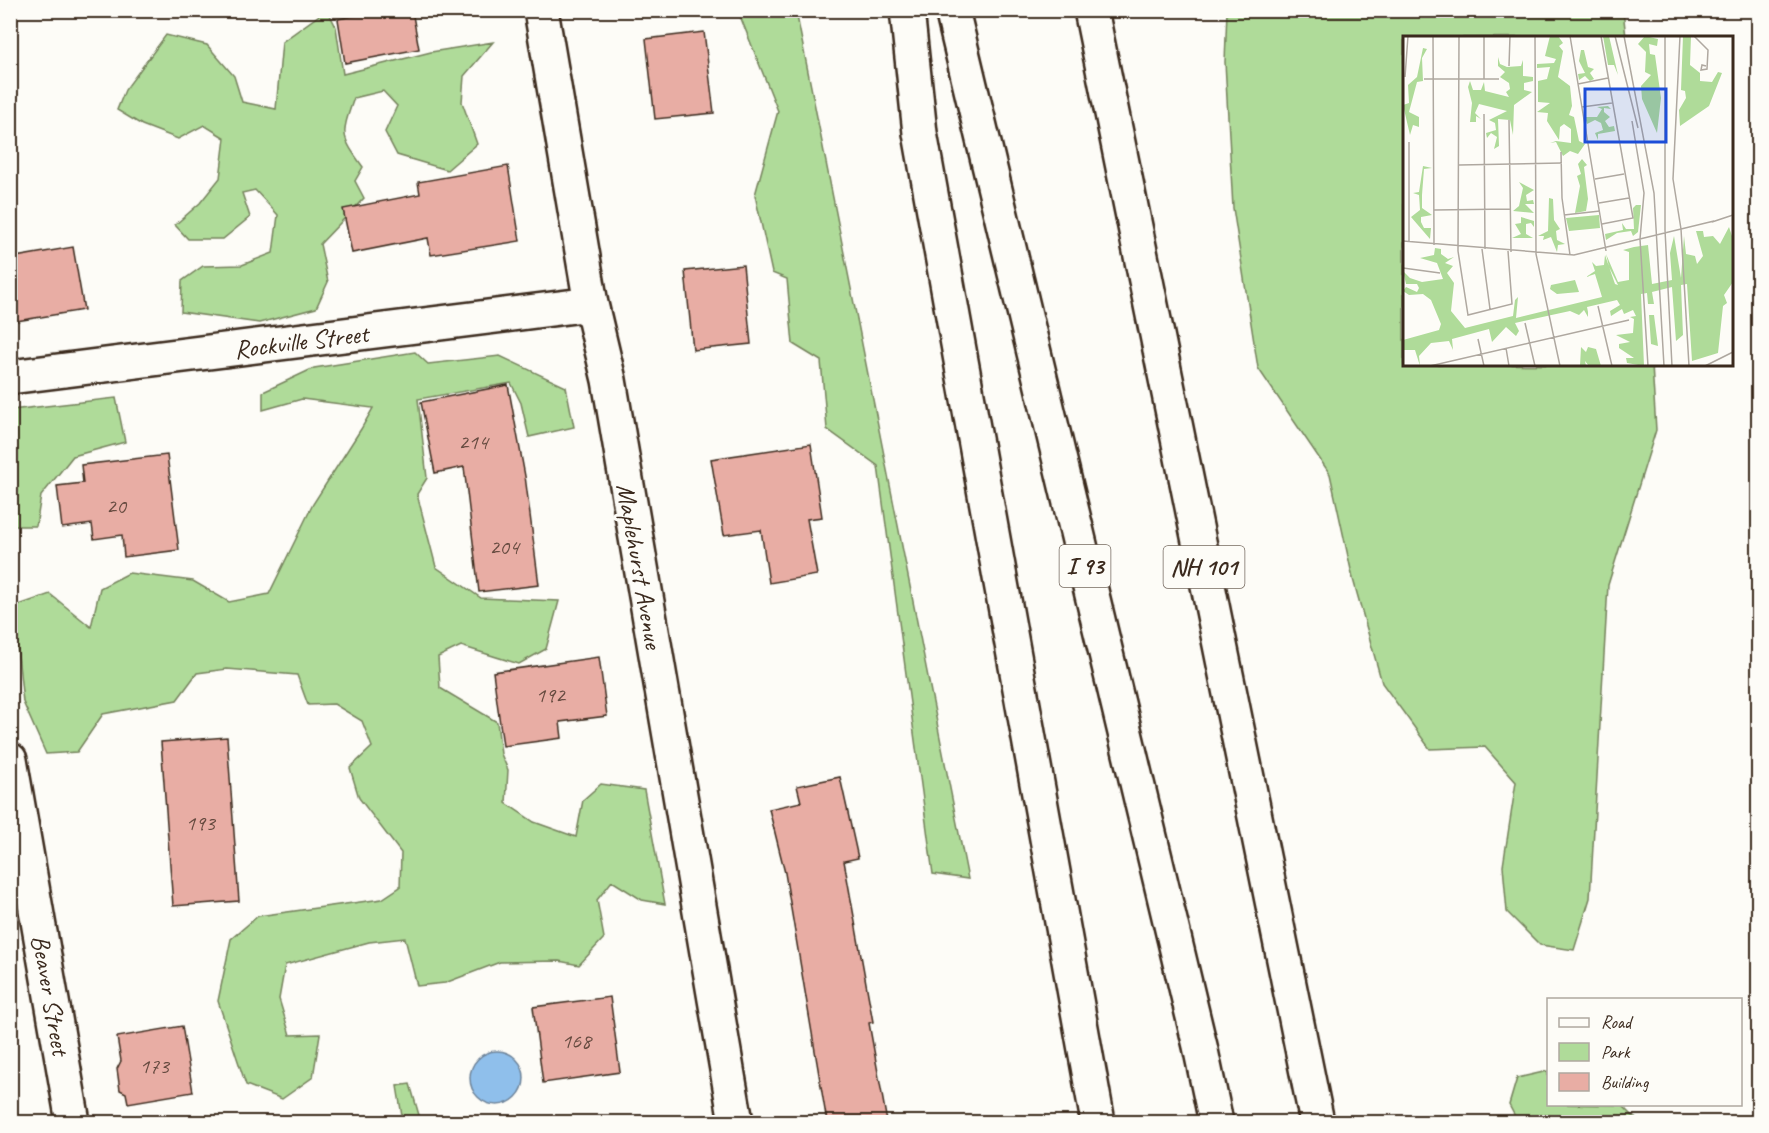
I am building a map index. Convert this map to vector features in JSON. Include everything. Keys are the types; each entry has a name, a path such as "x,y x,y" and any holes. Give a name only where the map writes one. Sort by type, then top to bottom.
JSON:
{"main road":[{"name":"Maplehurst Avenue","path":"540,10 591,304 609,380 736,1122"},
{"path":"907,10 920,133 1098,1122"},
{"name":"I 93","path":"952,10 1200,1046 1216,1122"},
{"name":"NH 101","path":"1091,10 1317,1122"},
{"name":"Rockville Street","path":"10,377 591,304"},
{"name":"Beaver Street","path":"10,760 73,1122"}],"green space":[{"path":"328,11 336,27 343,74 431,52 493,42 464,76 462,102 477,144 447,170 397,155 385,132 397,106 383,91 354,98 345,134 350,148 363,167 355,181 364,198 320,244 328,282 316,308 259,323 181,312 182,281 203,266 242,265 273,253 278,215 255,190 242,193 250,217 223,239 188,239 175,225 200,203 220,178 225,138 204,125 178,139 142,125 117,110 125,90 166,35 207,45 234,76 242,102 276,109 282,42"},
{"path":"738,11 796,11 968,879 933,874 878,466 827,429 821,361 793,344 787,279 772,273 755,195 778,111"},
{"path":"1227,11 1623,11 1626,36 1403,36 1403,366 1652,366 1656,430 1608,585 1590,898 1574,950 1540,945 1507,912 1503,866 1516,782 1485,747 1430,749 1382,683 1353,579 1330,474 1258,368 1233,208 1225,62"},
{"path":"415,352 428,364 500,356 566,387 574,427 529,437 521,403 511,383 418,399 427,478 417,494 436,567 481,598 559,601 546,649 519,664 461,646 438,657 440,688 497,722 501,754 508,770 506,803 534,822 576,837 583,800 601,784 644,790 665,904 642,900 612,881 597,900 604,938 579,965 559,961 500,962 445,983 417,986 405,938 369,942 285,965 279,999 290,1035 320,1034 313,1077 282,1099 246,1085 218,1001 231,939 258,916 382,899 400,887 401,853 359,798 350,768 372,747 362,721 334,704 308,705 297,675 227,669 197,673 177,700 103,714 77,752 46,754 23,702 13,607 50,594 91,627 100,588 129,573 193,581 229,602 269,594 313,504 373,408 302,399 263,410 263,392 314,368"},
{"path":"116,398 125,442 73,456 41,496 36,526 11,526 11,410"},
{"path":"1547,1071 1547,1106 1623,1106 1639,1122 1518,1122 1509,1105 1517,1078"},
{"path":"410,1084 421,1122 403,1122 397,1086"}],"water":[{"path":"492,1051 502,1051 512,1055 520,1063 524,1078 520,1093 512,1101 502,1105 492,1105 482,1101 474,1093 470,1083 470,1073 474,1063 482,1055"}],"building":[{"path":"382,10 412,10 419,49 345,63 338,19"},
{"path":"704,32 714,113 655,119 646,39"},
{"path":"508,166 520,241 431,255 428,238 352,253 343,209 420,194 418,182"},
{"path":"73,247 84,310 10,322 10,258"},
{"path":"743,265 751,344 693,350 685,271"},
{"path":"508,385 525,476 539,585 479,592 464,467 435,473 421,402"},
{"path":"811,444 822,517 807,519 817,575 769,583 761,530 724,535 711,459"},
{"path":"167,455 179,550 124,557 122,535 94,539 92,524 62,528 57,486 83,483 81,465"},
{"path":"599,657 607,716 560,722 562,738 503,746 493,672"},
{"path":"227,737 239,901 173,906 161,742"},
{"path":"840,777 858,858 844,861 873,1022 869,1023 887,1122 827,1122 785,873 769,809 801,802 797,786"},
{"path":"610,997 620,1072 543,1083 533,1007"},
{"path":"182,1026 193,1092 128,1103 126,1093 120,1090 117,1069 121,1061 117,1037"}]}
